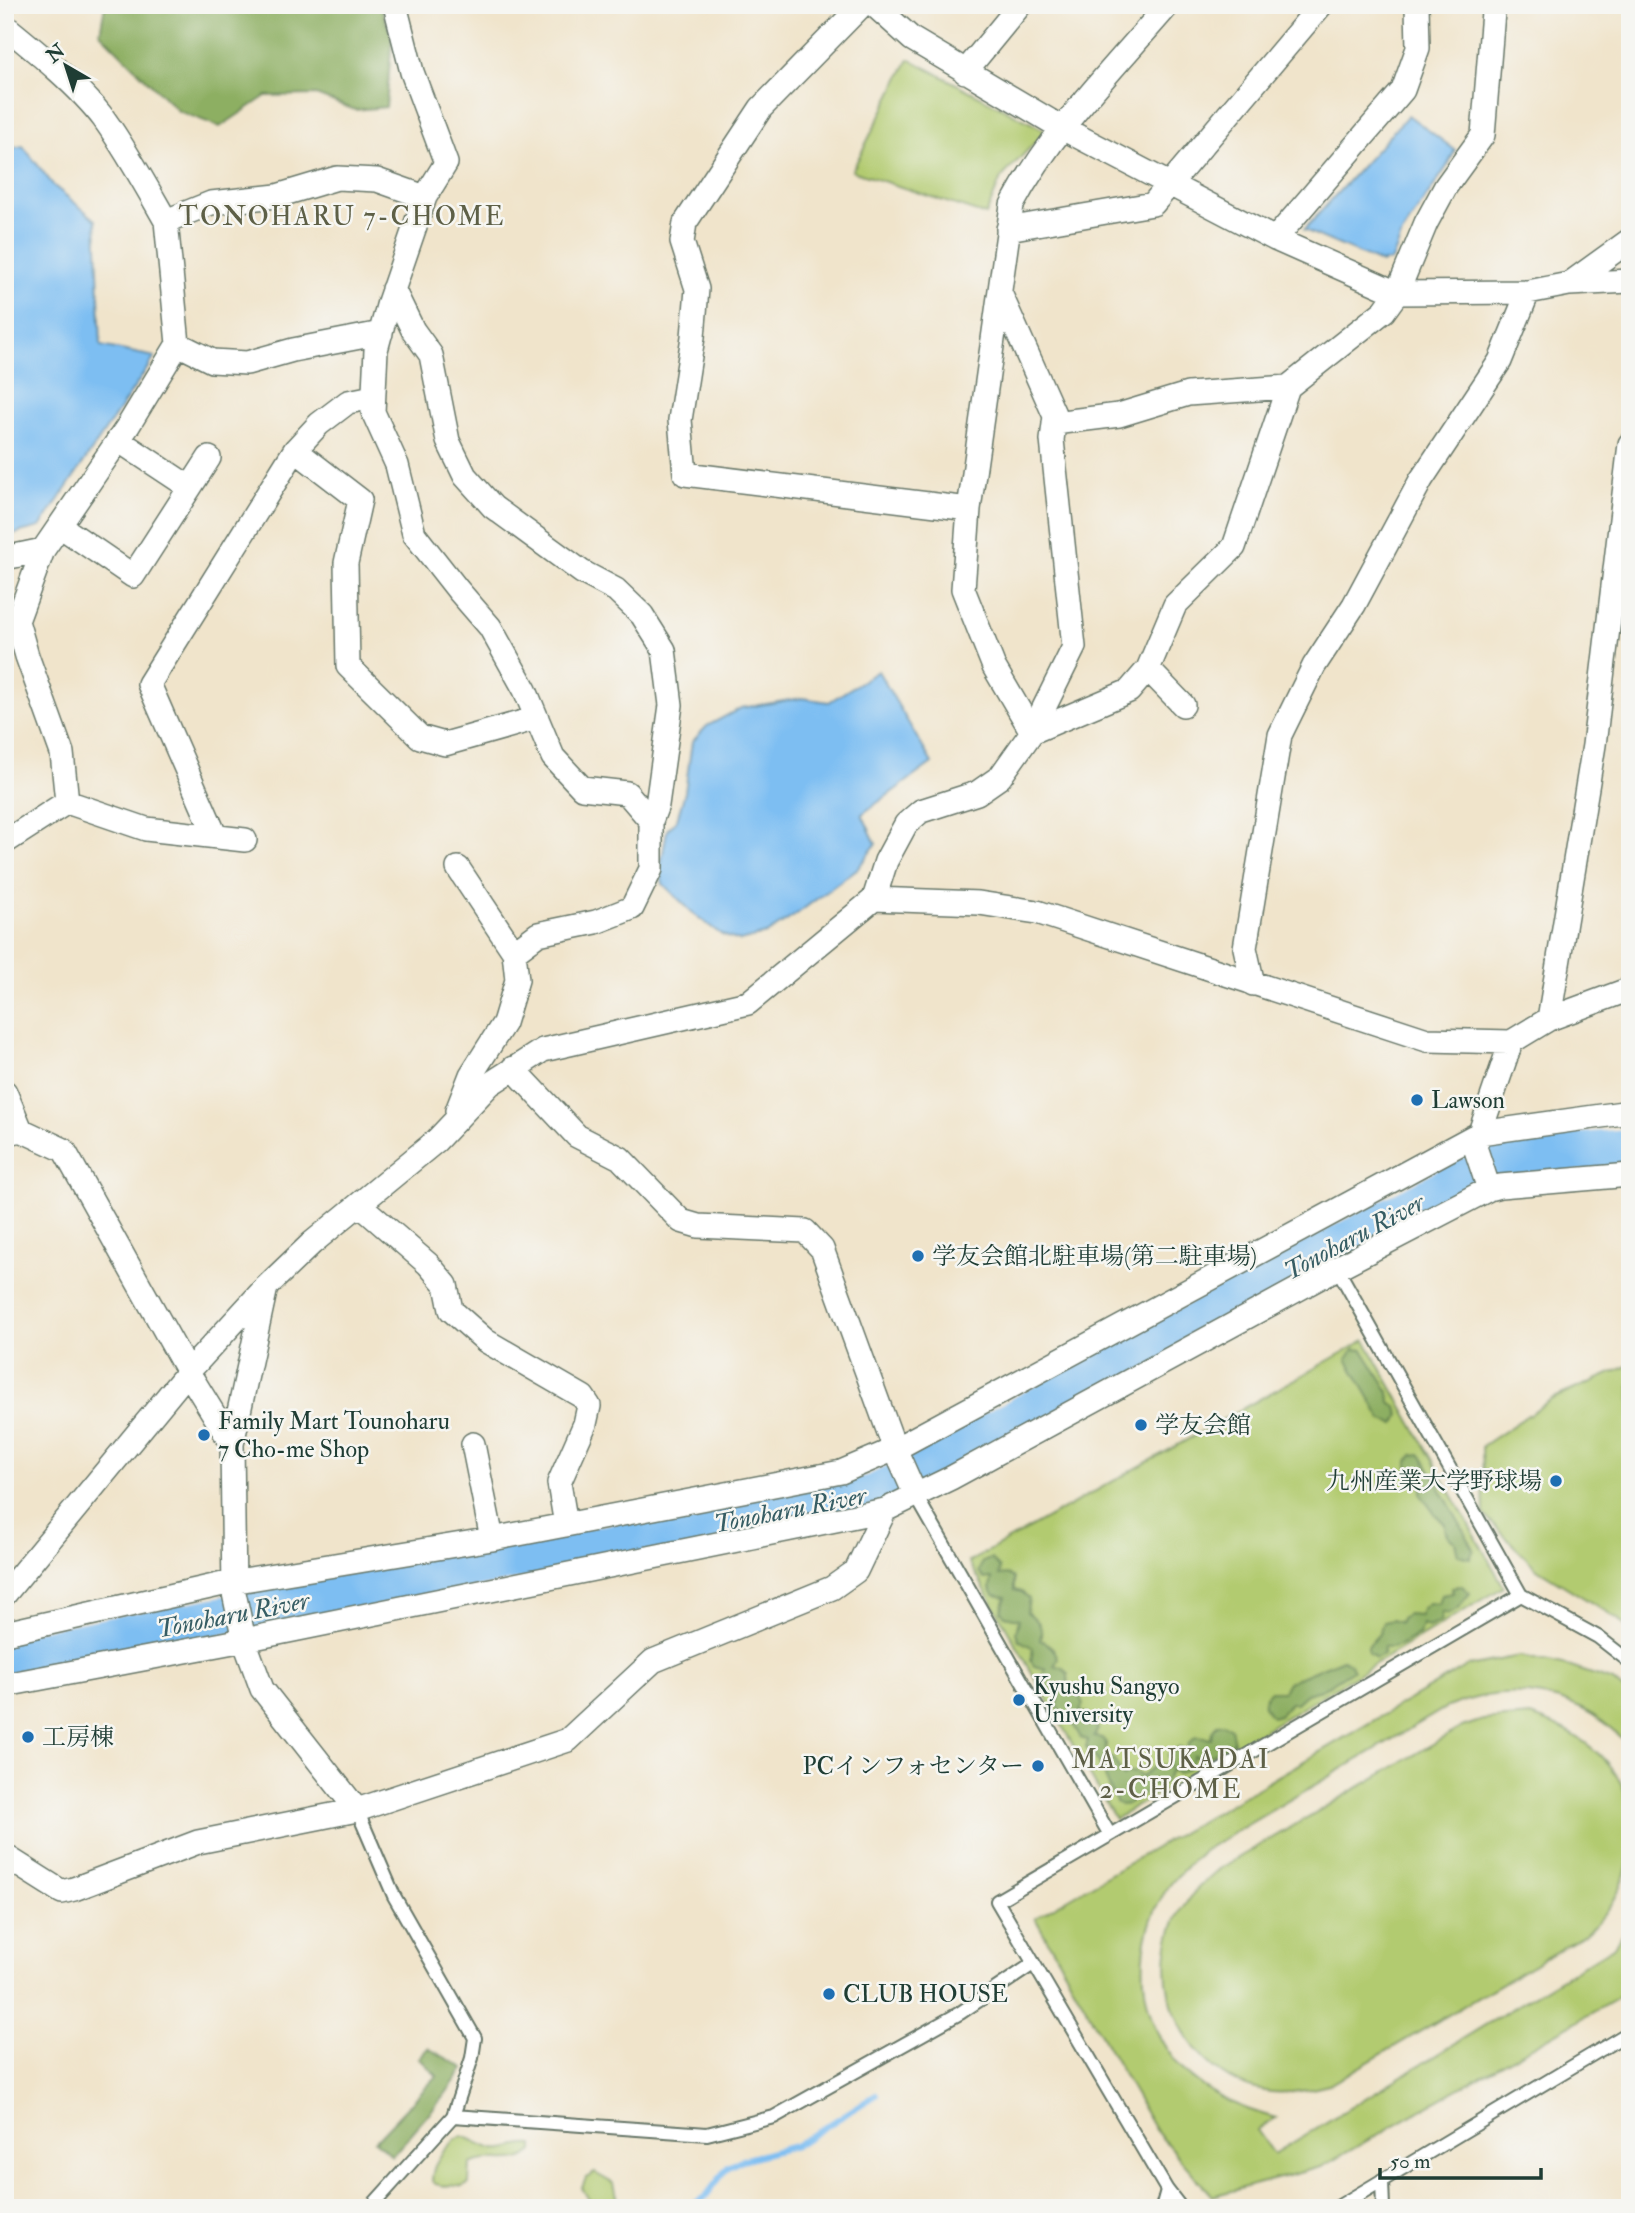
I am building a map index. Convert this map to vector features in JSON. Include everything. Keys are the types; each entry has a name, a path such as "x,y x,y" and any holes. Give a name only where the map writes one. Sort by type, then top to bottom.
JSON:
{"street":[{"path":"395,5 412,72 446,163 425,197 393,289 376,350 373,412 397,465 414,534 490,626 525,690 553,757 582,788 627,793 651,821"},
{"path":"862,5 761,108 685,223 682,242 697,289 693,337 680,420 685,474 968,509"},
{"path":"874,5 912,39 1062,128 1275,239 1397,293 1528,292 1569,284 1630,281"},
{"path":"965,72 1020,5"},
{"path":"1032,732 994,667 963,589 968,509 1012,205 1030,171 1062,128 1168,5"},
{"path":"1008,229 1153,204 1321,5"},
{"path":"1275,239 1403,90 1418,48 1418,5"},
{"path":"1032,732 1129,691 1148,669 1175,605 1234,547 1288,387 1384,311 1397,293 1426,223 1446,186 1483,135 1493,12 1496,5"},
{"path":"5,26 49,63 102,117 134,164 166,221 178,344 159,378 43,550 17,621 62,753 67,802"},
{"path":"166,221 211,203 277,196 337,178 377,180 425,197"},
{"path":"1569,284 1630,240"},
{"path":"393,289 413,330 431,355 448,441 465,476 493,507 582,572 616,590 642,615 664,650 671,705 657,805 651,821 651,869 632,908 596,922 538,934 514,952"},
{"path":"1253,984 1245,948 1280,735 1314,666 1354,605 1421,480 1500,361 1528,292"},
{"path":"5,1594 188,1372 266,1287 312,1243 436,1142 490,1084 543,1050 748,1003 874,898 886,861 906,824 920,811 977,793 1000,777 1032,732 1074,647 1052,440 1055,416 1000,293"},
{"path":"178,344 212,361 247,363 292,350 381,333"},
{"path":"1054,423 1119,415 1188,394 1288,387"},
{"path":"215,835 149,684 295,450 319,424 348,402 373,397"},
{"path":"118,440 183,483"},
{"path":"1549,1019 1594,745 1630,444"},
{"path":"295,450 360,500 346,563 348,667 420,737 445,744 537,718"},
{"path":"60,526 133,576 209,458"},
{"path":"5,558 43,550"},
{"path":"1148,669 1184,705"},
{"path":"67,802 146,829 245,840"},
{"path":"5,842 67,802"},
{"path":"452,1124 471,1075 504,1023 517,979 514,952 458,868"},
{"path":"874,898 979,903 1037,912 1427,1040 1511,1042 1549,1019 1630,989"},
{"path":"1488,1185 1478,1140 1511,1042"},
{"path":"513,1068 577,1136 620,1158 681,1221 698,1226 805,1231 813,1238 821,1249 915,1496"},
{"path":"5,1092 13,1132 64,1150 188,1372 232,1444"},
{"path":"5,1633 841,1472 895,1449 1478,1140 1630,1112"},
{"path":"5,1685 242,1632 885,1510 1488,1185 1630,1175"},
{"path":"360,1205 428,1264 446,1285 451,1310 486,1341 583,1397 589,1406 585,1424 559,1483 566,1525"},
{"path":"266,1287 232,1444 233,1587 242,1632 262,1689 357,1810"},
{"path":"473,1444 492,1539"},
{"path":"5,1856 62,1892 198,1842 357,1810 568,1740 653,1661 832,1588 856,1571 885,1510"}],"lane":[{"path":"1337,1268 1521,1595 1598,1637 1630,1662"},
{"path":"915,1496 1110,1835"},
{"path":"1181,2208 1167,2190 997,1901 1521,1595"},
{"path":"357,1810 394,1896 475,2038 472,2058 453,2116 370,2208"},
{"path":"453,2116 708,2134 774,2117 960,2013 1033,1964"},
{"path":"1336,2208 1630,2032"},
{"path":"1382,2180 1383,2208"},
{"path":"1162,2208 1167,2190"}],"green space":[{"path":"105,5 380,5 392,37 386,107 355,110 316,95 266,96 220,127 178,111 100,33"},
{"path":"909,59 1046,131 1001,178 986,215 852,171"},
{"path":"1365,1340 1504,1587 1115,1819 969,1562"},
{"path":"1354,1349 1363,1350 1389,1392 1390,1402 1400,1415 1394,1424 1382,1420 1347,1359"},
{"name":"九州産業大学野球場","path":"1630,1365 1630,1631 1618,1619 1537,1569 1484,1515 1482,1446 1552,1399"},
{"path":"1420,1454 1439,1482 1474,1549 1470,1558 1458,1555 1455,1542 1445,1530 1445,1524 1421,1495 1422,1487 1414,1481 1408,1461 1412,1455"},
{"path":"991,1559 1000,1568 999,1575 1007,1574 1014,1578 1014,1590 1029,1598 1027,1612 1039,1624 1040,1640 1055,1652 1058,1659 1054,1666 1062,1667 1068,1674 1068,1687 1079,1695 1083,1704 1080,1712 1088,1714 1098,1729 1094,1737 1102,1738 1106,1743 1106,1755 1114,1760 1123,1776 1135,1772 1142,1777 1154,1767 1169,1766 1168,1755 1179,1747 1187,1750 1189,1743 1196,1737 1211,1739 1217,1725 1223,1724 1231,1729 1234,1742 1202,1760 1194,1756 1191,1766 1178,1774 1171,1770 1165,1782 1158,1786 1148,1783 1146,1792 1129,1804 1121,1805 1116,1802 1098,1761 1086,1747 1088,1740 1081,1738 1073,1724 1074,1716 1061,1713 1057,1706 1059,1695 1049,1692 1040,1678 1046,1669 1034,1666 1031,1661 1033,1648 1019,1640 1016,1633 1019,1619 1005,1616 1001,1611 1006,1597 994,1595 990,1588 992,1578 984,1579 979,1572 982,1562"},
{"path":"1462,1586 1470,1593 1457,1609 1448,1614 1442,1612 1440,1622 1428,1627 1422,1624 1419,1634 1398,1646 1384,1646 1383,1654 1376,1658 1368,1652 1368,1646 1379,1634 1383,1622 1392,1620 1400,1623 1401,1618 1408,1614 1420,1615 1429,1603 1439,1604 1442,1595 1453,1593 1452,1588"},
{"path":"1520,1656 1568,1666 1613,1681 1630,1696 1630,1748 1612,1729 1591,1714 1569,1704 1522,1694 1472,1699 1447,1707 1203,1851 1169,1886 1148,1931 1144,1980 1156,2028 1167,2050 1182,2069 1202,2086 1238,2105 1276,2118 1257,2130 1274,2154 1613,1947 1630,1924 1630,1986 1616,1999 1321,2167 1212,2196 1155,2130 1035,1918 1467,1666"},
{"path":"1343,1659 1353,1670 1321,1690 1306,1694 1296,1703 1291,1703 1279,1715 1272,1717 1266,1710 1264,1701 1271,1691 1283,1691 1288,1682"},
{"path":"1530,1716 1562,1729 1592,1748 1616,1774 1624,1790 1630,1819 1629,1853 1624,1879 1605,1914 1586,1934 1329,2085 1300,2091 1271,2092 1242,2084 1216,2069 1195,2048 1179,2023 1169,1995 1166,1965 1170,1936 1182,1908 1194,1892 1219,1869 1462,1727 1483,1720"},
{"path":"428,2048 464,2068 444,2096 392,2156 375,2141 437,2076 419,2058"},
{"path":"462,2136 494,2149 533,2145 533,2151 518,2159 487,2160 470,2164 469,2184 462,2187 432,2182 434,2168 441,2155"},
{"path":"595,2173 614,2184 620,2208 594,2208 582,2188 586,2178"}],"water":[{"path":"1408,115 1455,150 1448,165 1403,232 1392,260 1381,263 1304,230"},
{"path":"23,146 54,186 96,220 101,346 155,357 40,527 5,536 5,149"},
{"path":"878,671 932,763 862,814 876,844 858,868 766,934 740,941 722,935 695,915 663,884 660,870 667,830 677,819 685,792 692,742 707,726 741,708 802,698 829,702"}],"waterway":[{"name":"Tonoharu River","path":"5,1656 874,1494 1453,1183 1495,1164 1540,1155 1630,1148"},
{"path":"688,2208 706,2196 728,2167 742,2160 795,2146 876,2095"},
{"path":"407,2205 425,2208"}],"place":[{"name":"Lawson","path":"1417,1100"},
{"name":"学友会館北駐車場(第二駐車場)","path":"918,1256"},
{"name":"学友会館","path":"1141,1425"},
{"name":"Family Mart Tounoharu 7 Cho-me Shop","path":"204,1435"},
{"name":"九州産業大学野球場","path":"1556,1481"},
{"name":"Kyushu Sangyo University","path":"1019,1700"},
{"name":"工房棟","path":"28,1737"},
{"name":"PCインフォセンター","path":"1038,1766"},
{"name":"CLUB HOUSE","path":"829,1994"}],"district":[{"name":"TONOHARU 7-CHOME","path":"342,216"},
{"name":"MATSUKADAI 2-CHOME","path":"1171,1774"}]}
